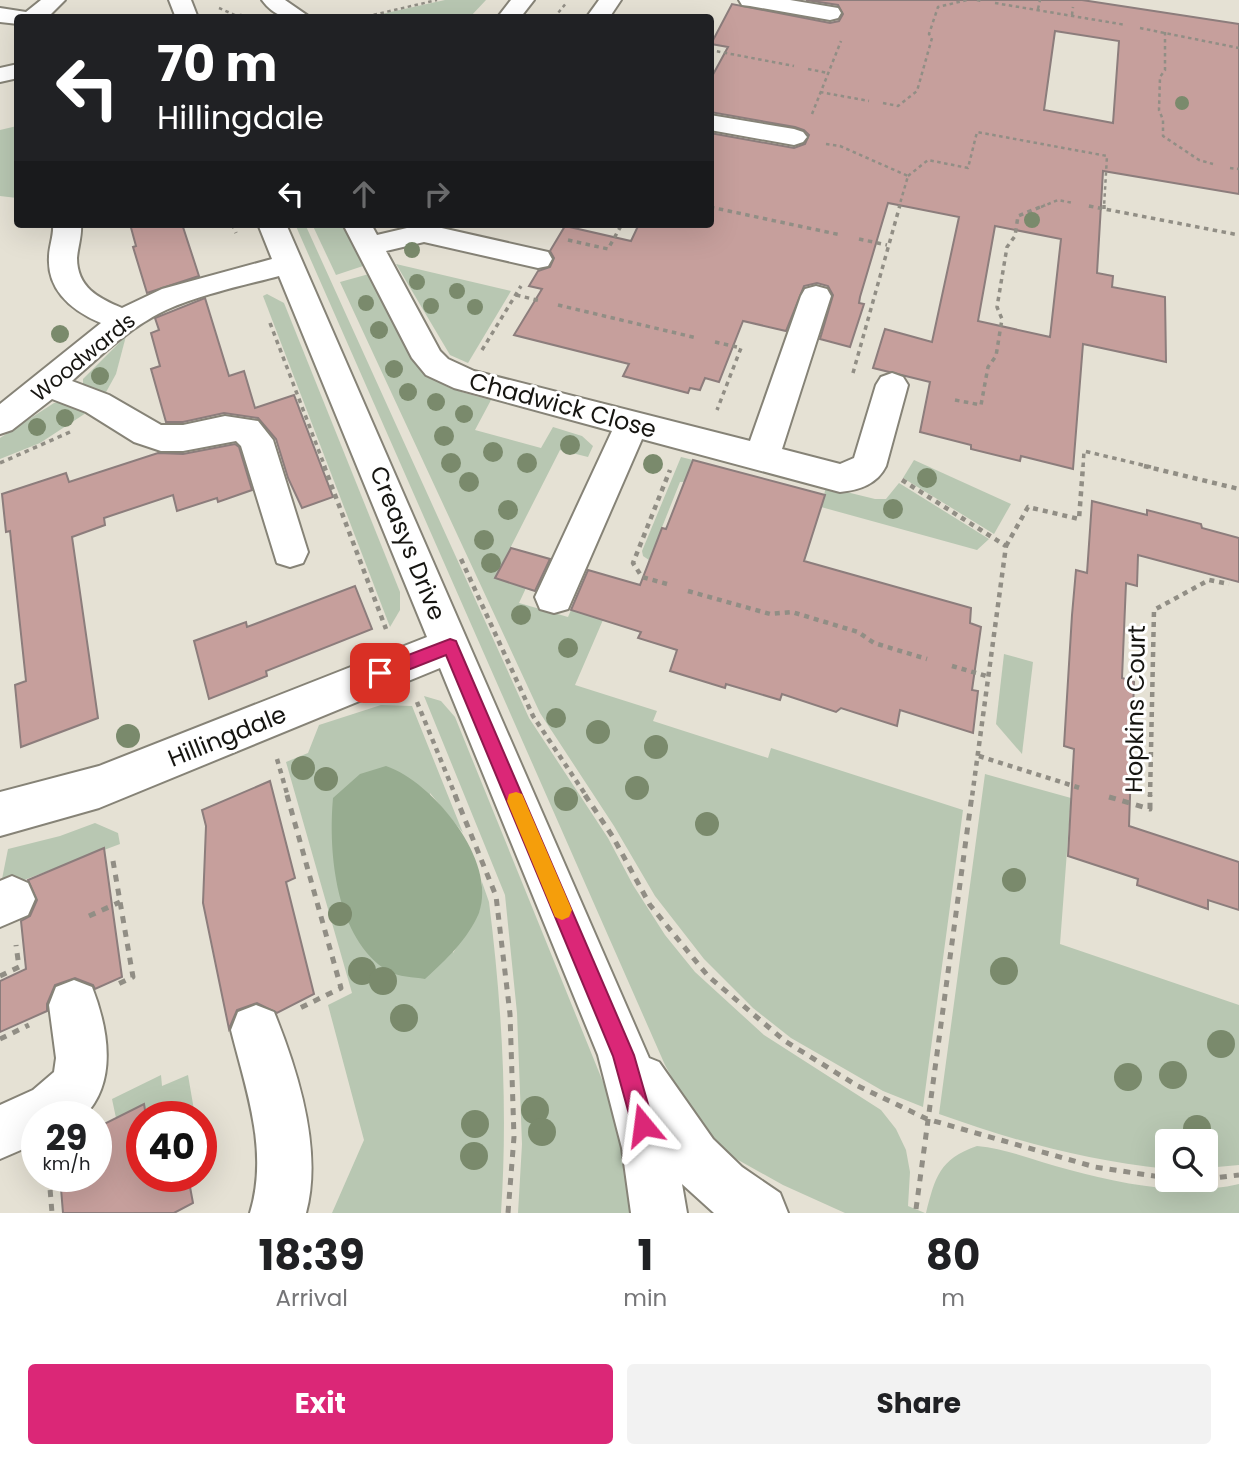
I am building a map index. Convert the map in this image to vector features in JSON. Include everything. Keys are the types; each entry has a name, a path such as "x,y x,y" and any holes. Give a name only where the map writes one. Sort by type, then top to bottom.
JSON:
{"street":[{"path":"38,14 54,0"},
{"path":"274,0 281,9 292,14"},
{"path":"511,14 523,0"},
{"path":"750,0 830,13"},
{"path":"714,123 804,139"},
{"path":"66,228 62,262 64,274 74,293 83,303 125,321"},
{"name":"Creasys Drive","path":"274,228 363,433 623,1055 649,1148 659,1213"},
{"name":"Chadwick Close","path":"538,259 424,233 363,235 416,340 436,367 465,380 825,475 853,477 869,466"},
{"name":"Woodwards","path":"0,421 142,310 170,298 289,264"},
{"path":"762,457 816,296"},
{"path":"869,466 892,385"},
{"path":"48,386 102,406 147,435 158,438 180,439 230,428 246,430 256,440 290,552"},
{"path":"554,597 632,423"},
{"name":"Hillingdale","path":"0,814 111,783 450,646"},
{"path":"0,1132 55,1106 73,1091 82,1067 74,1005"},
{"path":"256,1030 283,1134 285,1185 278,1213"},
{"name":"Creasys Drive","path":"623,1055 694,1158 723,1186 760,1213"}],"path":[{"path":"376,14 437,0"},
{"path":"883,103 898,106 916,91 932,38 929,34 937,7 967,0"},
{"path":"1038,9 1040,0"},
{"path":"995,3 1126,26"},
{"path":"1072,15 1073,7"},
{"path":"1140,28 1166,32 1193,41 1239,48"},
{"path":"1166,32 1165,70 1160,77 1159,99 1163,136 1199,160 1213,164"},
{"path":"804,139 823,119 811,117 843,38"},
{"path":"714,51 794,66"},
{"path":"808,69 828,73"},
{"path":"820,92 869,101"},
{"path":"853,376 908,176 928,160 968,168 977,132 1107,156 1104,209"},
{"path":"804,139 840,146 908,176"},
{"path":"1230,167 1239,169"},
{"path":"955,400 981,405 988,367 996,356 1002,319 998,307 1007,247 1015,236 1018,216 1058,200 1073,203"},
{"path":"1089,206 1239,235"},
{"path":"714,208 841,235"},
{"path":"233,228 400,665 496,896 510,1014 513,1137 508,1213"},
{"path":"859,239 887,245"},
{"path":"516,295 541,301"},
{"path":"558,305 697,338"},
{"path":"667,584 642,577 633,563 741,348 715,342"},
{"path":"916,1209 1006,546 1028,507 1079,519 1084,452 1239,489"},
{"path":"869,466 899,478 1006,546"},
{"path":"459,555 533,716 613,837 650,905 708,976 785,1041 856,1085 927,1119 1095,1167 1155,1176"},
{"name":"Hopkins Court","path":"1109,797 1150,808 1154,610 1209,580 1229,584"},
{"path":"688,591 770,614 792,612 858,632 874,643 928,659"},
{"path":"952,666 990,677"},
{"path":"978,756 1083,789"},
{"path":"256,1030 341,988 277,759"},
{"path":"74,1005 133,977 113,861"},
{"path":"89,916 120,902"},
{"path":"1218,1178 1239,1175"},
{"path":"50,1192 52,1213"}],"green space":[{"path":"445,0 486,0 473,14 382,14"},
{"path":"14,127 14,198 0,196 0,130"},
{"path":"297,228 307,228 529,718 608,838 633,885 665,935 695,972 764,1035 881,1110 896,1129 906,1150 910,1172 908,1206 925,1213 845,1213 783,1185 731,1156 694,1118 665,1065"},
{"path":"314,228 345,228 363,266 336,275"},
{"path":"396,264 511,291 468,363 450,355"},
{"path":"369,274 419,366 443,385 491,400 475,430 541,448 553,427 582,436 593,446 588,457 560,450 495,578 526,588 519,603 568,617 571,610 603,620 575,685 657,711 653,721 768,758 771,748 963,810 923,1107 883,1091 791,1038 753,1008 704,959 655,896 614,826 540,713 340,282"},
{"path":"267,294 284,303 400,592 400,610 390,627 263,296"},
{"path":"126,336 116,374 105,394 83,386 83,379"},
{"path":"61,402 89,411 40,443 0,459 0,438 54,403"},
{"path":"681,457 693,460 684,482 680,482 649,560 643,556 642,551"},
{"path":"914,460 1011,504 994,534 903,478"},
{"path":"899,483 989,539 977,550 821,507 826,487 875,499 886,499"},
{"path":"1004,654 1033,662 1022,754 996,724"},
{"path":"424,696 441,701 455,717 616,1114 629,1156 633,1213 518,1213 522,1144 517,1013 505,895"},
{"path":"381,705 412,706 463,833 430,793 453,953 479,912 482,882 489,902 503,1057 501,1213 332,1213 364,1140 328,1005 352,993 286,762 308,753 319,725"},
{"path":"386,766 423,788 441,806 457,826 479,870 482,892 479,913 456,949 425,979 392,973 371,957 346,917 334,869 333,798 360,774"},
{"path":"985,774 1071,798 1060,944 1239,1005 1239,1165 1218,1167 1218,1129 1155,1129 1155,1167 1051,1149 939,1114"},
{"path":"95,823 118,833 120,844 0,889 8,849 60,836"},
{"path":"161,1075 162,1086 188,1075 192,1101 126,1101 126,1113 116,1118 112,1099"},
{"path":"977,1146 1001,1150 1111,1180 1155,1187 1155,1192 1218,1192 1218,1188 1239,1184 1239,1213 926,1213 941,1171 964,1151"}],"building":[{"path":"806,0 1082,0 1239,24 1239,194 1103,171 1097,273 1113,276 1112,287 1165,297 1166,362 1083,344 1073,469 1021,456 1020,461 971,449 971,445 920,432 930,382 873,368 885,329 932,342 959,217 888,203 860,297 859,303 864,304 850,347 820,339 833,295 828,286 817,283 804,286 786,331 743,321 719,382 705,378 700,390 690,388 688,393 623,376 629,364 514,335 542,289 529,286 538,271 550,267 554,258 550,251 564,228 631,241 637,228 714,228 714,134 794,148 805,144 809,135 804,130 714,113 714,73 728,47 714,45 714,38 732,4 830,23 839,21 843,14 838,5","holes":["1055,31 1119,41 1113,123 1044,110","995,226 1061,239 1050,337 978,321"]},
{"path":"131,228 183,228 199,276 147,293 133,247 136,246"},
{"path":"205,298 229,376 244,371 255,408 294,395 333,497 302,508 288,478 276,439 258,418 224,413 183,422 166,422 151,369 160,366 151,333 159,330 155,318"},
{"path":"235,444 239,447 252,490 218,502 217,498 177,511 173,495 104,518 105,525 72,537 98,718 21,747 15,685 26,681 10,531 6,532 2,494 66,473 69,482 158,453 183,454"},
{"path":"693,460 825,495 804,561 971,608 970,623 981,627 972,690 978,691 973,733 900,710 897,726 841,708 836,712 782,694 780,700 726,684 725,688 670,671 677,650 638,638 641,632 571,610 588,570 640,585"},
{"path":"1092,501 1147,515 1147,510 1201,524 1202,528 1239,538 1239,582 1138,555 1137,586 1126,583 1122,678 1134,682 1129,826 1239,862 1239,910 1208,900 1208,909 1137,885 1138,879 1068,856 1074,749 1064,746 1072,615 1076,570 1087,573"},
{"path":"511,548 550,559 535,591 495,578"},
{"path":"355,586 372,629 266,671 267,676 209,699 194,641 246,622 247,627"},
{"path":"270,781 295,878 286,882 314,994 277,1013 257,1003 237,1010 229,1029 203,903 206,826 202,810"},
{"path":"104,848 122,977 95,989 93,985 75,978 55,985 47,1011 0,1032 0,981 26,969 21,921 30,916 37,900 28,880"},
{"path":"126,1113 126,1192 191,1192 193,1203 174,1213 63,1213 61,1192 112,1192 112,1120"}],"slow traffic":[{"path":"516,801 562,910"}],"route":[{"path":"380,673 450,646 623,1055 643,1125"}]}
